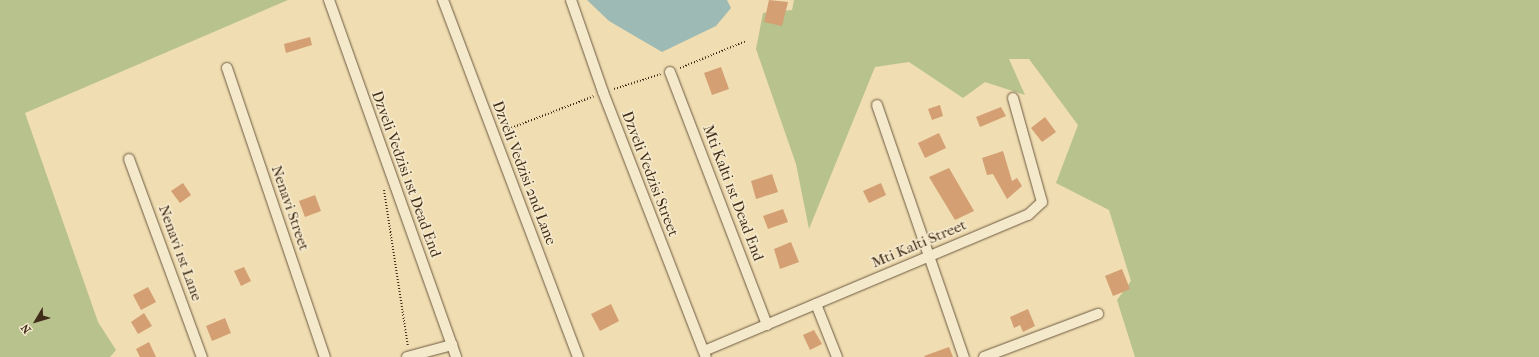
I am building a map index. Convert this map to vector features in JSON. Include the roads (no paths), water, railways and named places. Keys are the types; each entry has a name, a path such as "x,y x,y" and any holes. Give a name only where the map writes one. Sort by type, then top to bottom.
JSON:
{"street":[{"name":"Dzveli Vedzisi 1st Dead End","path":"329,0 456,357"},
{"name":"Dzveli Vedzisi 2nd Lane","path":"443,0 492,135 578,357"},
{"name":"Dzveli Vedzisi Street","path":"570,0 603,92 705,354"},
{"name":"Nenavi Street","path":"227,68 325,357"},
{"name":"Mti Kalti 1st Dead End","path":"670,72 767,325"},
{"name":"Mti Kalti Street","path":"705,354 767,325 927,256 1028,215 1042,202 1013,98"},
{"path":"877,105 927,256 964,357"},
{"name":"Nenavi 1st Lane","path":"129,158 202,357"},
{"path":"816,304 837,357"},
{"path":"984,357 1098,314"},
{"path":"408,356 452,345"}],"water":[{"path":"587,0 727,0 731,8 716,26 662,52 609,21"}]}
